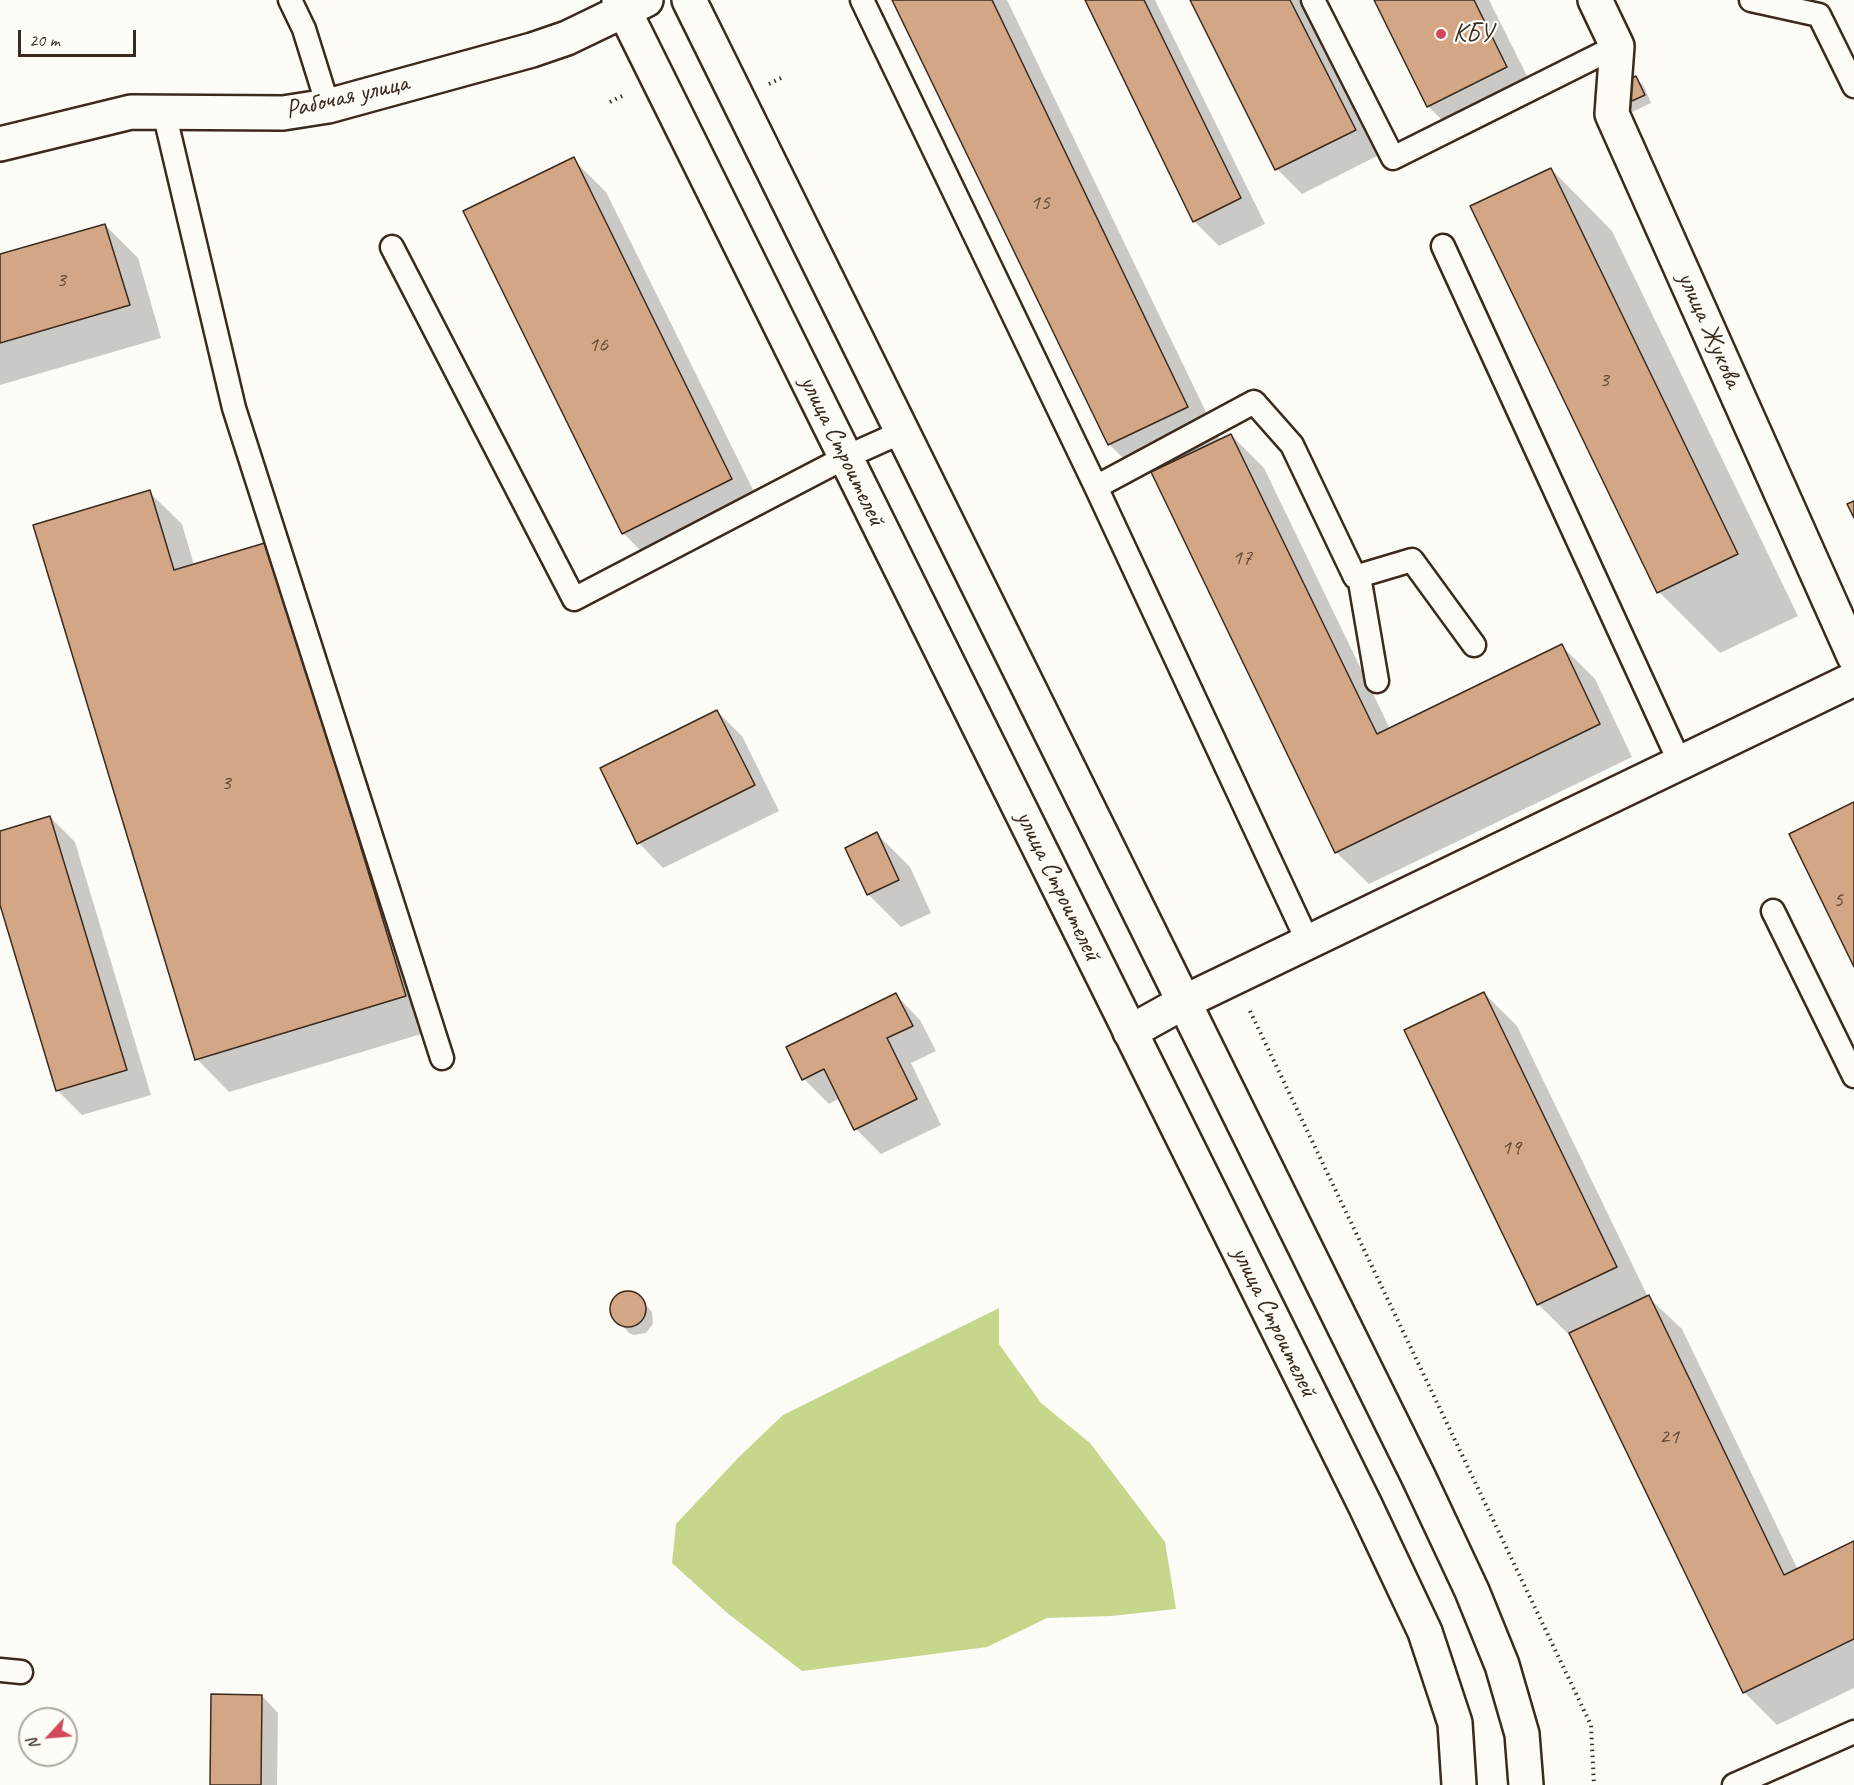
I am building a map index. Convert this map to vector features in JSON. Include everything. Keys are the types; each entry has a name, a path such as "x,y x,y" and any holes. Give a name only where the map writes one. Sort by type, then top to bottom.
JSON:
{"street":[{"path":"689,0 1418,1476 1472,1591 1502,1665 1522,1734 1526,1785"},
{"name":"улица Жукова","path":"1595,0 1617,46 1612,114 1854,656"},
{"name":"Рабочая улица","path":"0,144 131,112 283,113 328,106 532,50 567,38 630,3"},
{"name":"улица Строителей","path":"630,3 846,458 1359,1494 1425,1632 1455,1723 1459,1785"},
{"path":"1130,1032 1184,1002 1854,679"}],"lane":[{"path":"290,0 304,29 328,106"},
{"path":"862,0 1096,487 1308,942"},
{"path":"1313,0 1394,158 1617,46"},
{"path":"1751,0 1819,15 1854,86"},
{"path":"164,112 234,408 442,1058"},
{"path":"1443,246 1680,763"},
{"path":"392,247 574,599 846,458 902,432"},
{"path":"1096,487 1254,402 1292,445 1355,577 1412,560 1474,645"},
{"path":"1359,576 1377,681"},
{"path":"1773,911 1854,1076"},
{"path":"1734,1785 1854,1732"}],"path":[{"path":"1234,978 1591,1725 1594,1785"}],"green space":[{"path":"999,1308 999,1344 1041,1403 1090,1443 1165,1542 1176,1609 1111,1616 1047,1618 987,1647 802,1671 726,1612 672,1563 676,1524 739,1457 783,1415"}],"building":[{"path":"892,0 992,0 1188,407 1108,445"},
{"path":"1085,0 1144,0 1241,198 1193,222"},
{"path":"1190,0 1290,0 1356,130 1275,170"},
{"name":"КБУ","path":"1374,0 1474,0 1507,67 1427,107"},
{"path":"1636,76 1645,95 1623,105 1615,86"},
{"path":"574,157 732,479 622,534 463,211"},
{"path":"1551,168 1738,554 1657,593 1470,206"},
{"path":"105,224 130,305 0,343 0,254"},
{"path":"1231,434 1377,734 1562,644 1600,724 1335,853 1151,472"},
{"path":"150,490 174,570 268,542 406,996 195,1060 33,525"},
{"path":"1854,501 1854,518 1847,504"},
{"path":"717,710 755,785 637,844 600,768"},
{"path":"1854,802 1854,967 1789,834"},
{"path":"50,816 127,1070 56,1091 0,905 0,831"},
{"path":"877,832 899,880 867,895 845,848"},
{"path":"1484,992 1617,1267 1537,1305 1404,1030"},
{"path":"896,993 913,1026 887,1038 917,1099 854,1130 824,1069 802,1080 786,1047"},
{"path":"628,1291 641,1296 646,1309 641,1322 628,1327 615,1322 610,1309 615,1296"},
{"path":"1649,1295 1784,1575 1854,1541 1854,1639 1743,1693 1569,1333"},
{"path":"211,1694 262,1695 261,1785 210,1785"}],"place":[{"name":"КБУ","path":"1441,34"}]}
